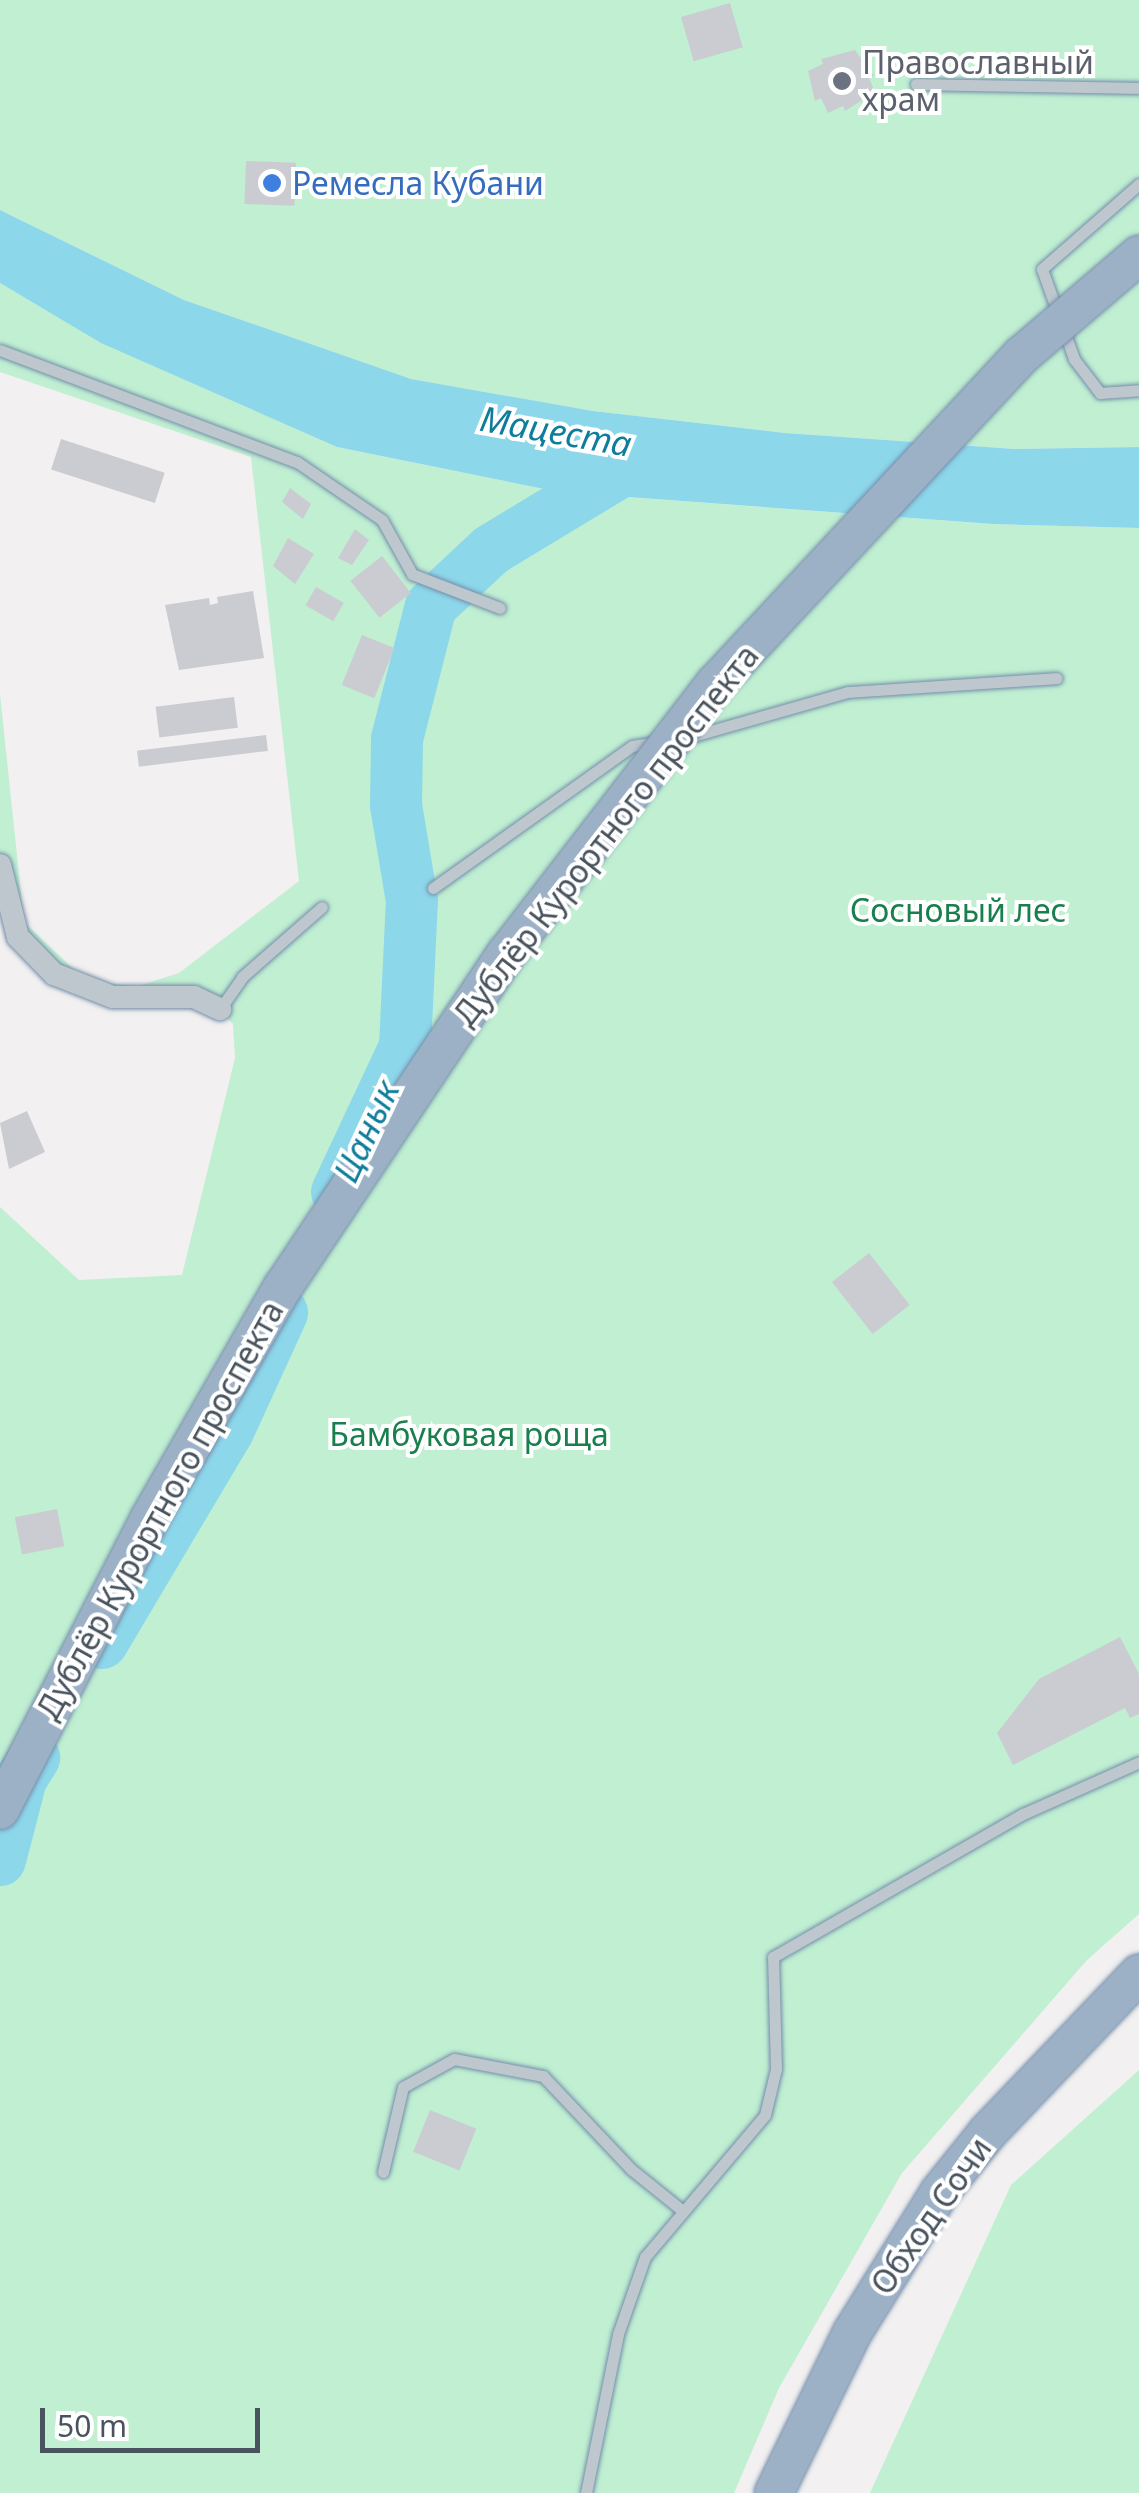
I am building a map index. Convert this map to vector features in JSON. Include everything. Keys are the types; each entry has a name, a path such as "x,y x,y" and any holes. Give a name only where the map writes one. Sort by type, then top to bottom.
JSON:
{"highway":[{"name":"Дублёр Курортного проспекта","path":"0,1810 150,1518 283,1287 507,953 715,684 1022,355 1139,255"},
{"name":"Обход Сочи","path":"774,2493 852,2333 939,2192 1139,1974"}],"street":[{"path":"0,865 18,937 54,974 112,997 194,997 220,1010"}],"lane":[{"path":"916,84 1139,88"},
{"path":"1139,184 1042,269 1074,359 1100,393 1139,390"},
{"path":"0,350 297,462 382,520 412,574 500,608"},
{"path":"434,888 632,746 708,736 848,692 1057,678"},
{"path":"220,1010 242,977 322,907"},
{"path":"586,2493 618,2334 646,2257 766,2115 776,2069 772,1957 1023,1814 1139,1762"},
{"path":"383,2172 403,2087 454,2059 543,2076 632,2170 682,2212"}],"green space":[{"path":"0,0 1139,0 1139,447 1015,449 785,433 593,411 410,379 184,300 0,210"},
{"path":"0,283 102,343 337,447 559,492 992,524 1139,528 1139,1914 1087,1960 902,2173 779,2388 734,2493 0,2493 0,1207 79,1280 182,1275 235,1058 233,1024 209,1002 113,997 82,989 54,974 18,937 0,865 0,694 24,922 86,981 138,986 179,973 299,881 251,457 0,372"},
{"path":"1139,2070 1139,2493 870,2493 1011,2185"}],"water":[{"name":"Мацеста","path":"0,210 184,300 411,379 593,411 785,433 1015,449 1139,447 1139,528 993,524 559,492 337,447 101,343 0,283"}],"building":[{"path":"730,3 743,47 694,61 681,17"},
{"name":"Православный храм","path":"855,50 874,76 869,78 875,92 845,111 843,106 828,113 821,98 815,101 808,71 823,64 821,59"},
{"path":"246,161 296,163 294,206 244,204"},
{"path":"61,439 165,473 155,503 51,469"},
{"path":"290,488 311,504 303,519 282,502"},
{"path":"355,529 369,540 352,565 338,558"},
{"path":"288,538 314,554 295,584 273,566"},
{"path":"382,556 411,593 379,618 350,581"},
{"path":"316,587 344,603 333,621 306,605"},
{"path":"253,591 264,658 179,670 165,605 209,598 210,605 218,603 217,597"},
{"path":"362,635 394,648 374,698 342,685"},
{"path":"234,697 238,728 159,737 156,707"},
{"path":"266,735 268,751 139,767 137,751"},
{"path":"27,1111 45,1152 9,1169 0,1123"},
{"path":"869,1253 910,1305 873,1334 832,1282"},
{"path":"57,1509 64,1546 22,1555 15,1517"},
{"path":"1120,1637 1139,1674 1139,1714 1130,1718 1125,1708 1013,1765 997,1733 1039,1679"},
{"path":"430,2110 476,2129 460,2170 413,2152"}],"waterway":[{"name":"Цанык","path":"337,1192 405,1047 412,901 396,805 397,739 431,606 491,550 648,455"},
{"name":"Цанык","path":"102,1643 228,1431 282,1313"},
{"name":"Цанык","path":"0,1860 21,1779 34,1758"}],"place":[{"name":"Православный храм","path":"842,81"},
{"name":"Ремесла Кубани","path":"272,183"}],"park label":[{"name":"Сосновый лес","path":"958,910"},
{"name":"Бамбуковая роща","path":"469,1434"}]}
